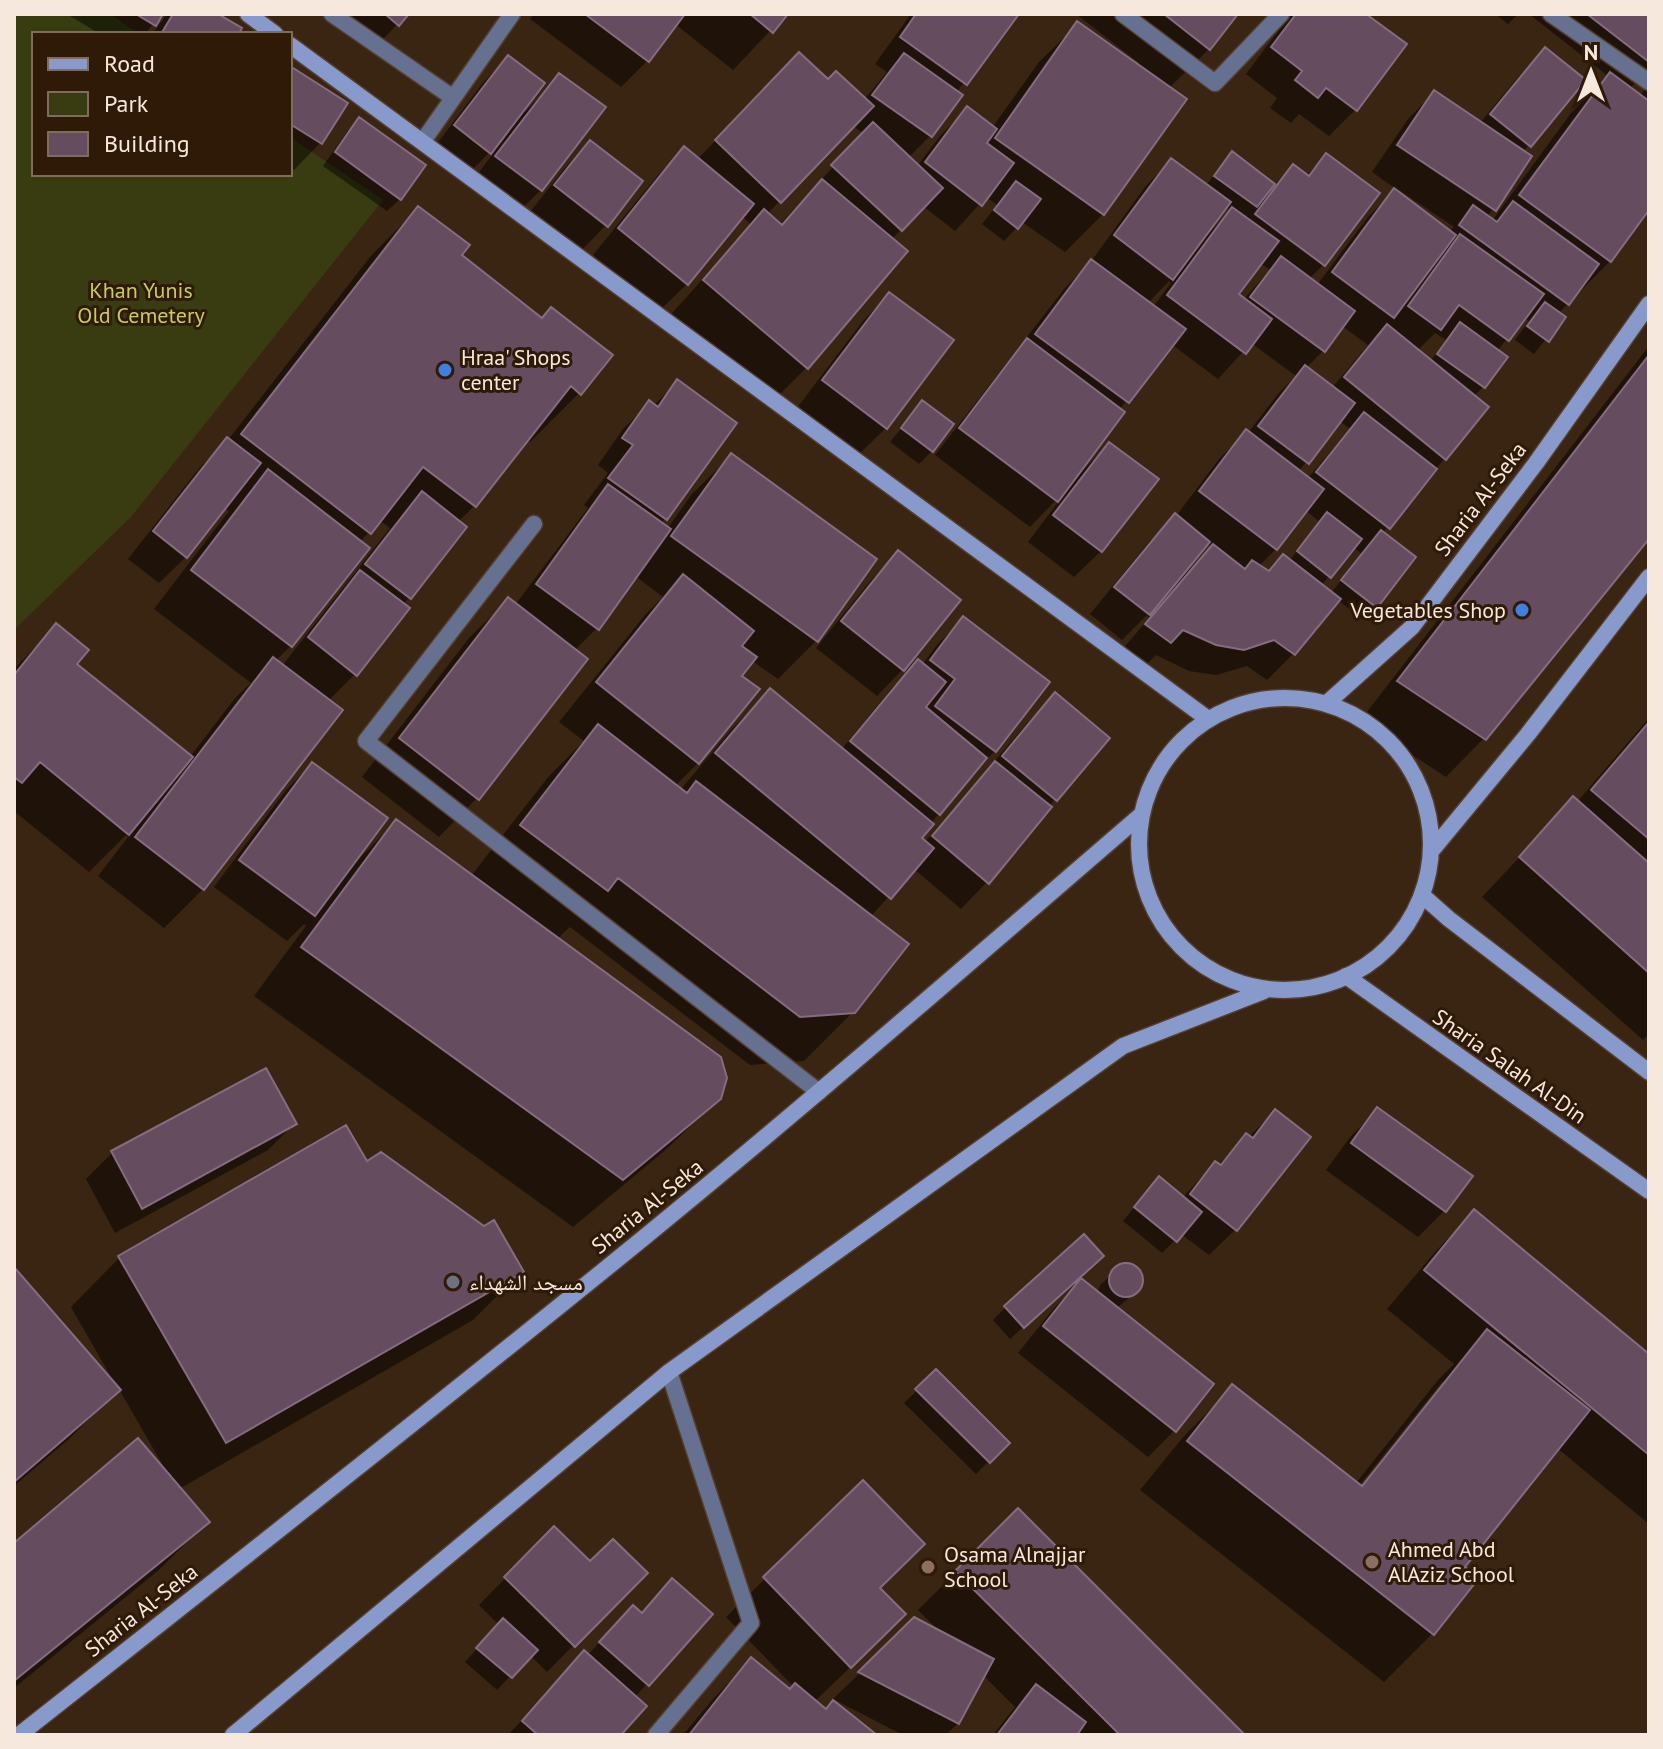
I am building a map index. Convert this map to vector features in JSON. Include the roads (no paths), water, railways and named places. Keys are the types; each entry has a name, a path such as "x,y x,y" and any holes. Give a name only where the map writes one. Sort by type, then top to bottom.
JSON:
{"main road":[{"path":"248,14 272,32"},
{"path":"292,46 1208,719"},
{"name":"Sharia Al-Seka","path":"1327,703 1412,627 1536,463 1649,304"},
{"path":"1433,849 1528,734 1649,577"},
{"path":"233,1735 669,1372 1123,1046 1264,991 1318,988 1363,970 1400,938 1423,896 1433,849 1427,801 1405,758 1371,724 1327,703 1278,698 1231,707 1208,719 1189,733 1158,770 1141,815 1139,864 1153,911 1182,950 1222,977 1264,991"},
{"name":"Sharia Al-Seka","path":"19,1735 426,1414 819,1092 1141,815"},
{"path":"1423,896 1649,1072"},
{"name":"Sharia Salah Al-Din","path":"1346,976 1649,1191"}],"street":[{"path":"332,14 452,97"},
{"path":"423,141 512,14"},
{"path":"1123,14 1215,83 1281,14"},
{"path":"1551,14 1649,82"},
{"path":"534,524 366,741 819,1092"},
{"path":"656,1735 751,1623 669,1372"}],"place":[{"name":"Hraa' Shops center","path":"445,370"},
{"name":"Vegetables Shop","path":"1522,610"},
{"name":"مسجد الشهداء","path":"453,1282"},
{"name":"Ahmed Abd AlAziz School","path":"1372,1562"},
{"name":"Osama Alnajjar School","path":"928,1567"}],"park label":[{"name":"Khan Yunis Old Cemetery","path":"141,302"}]}
